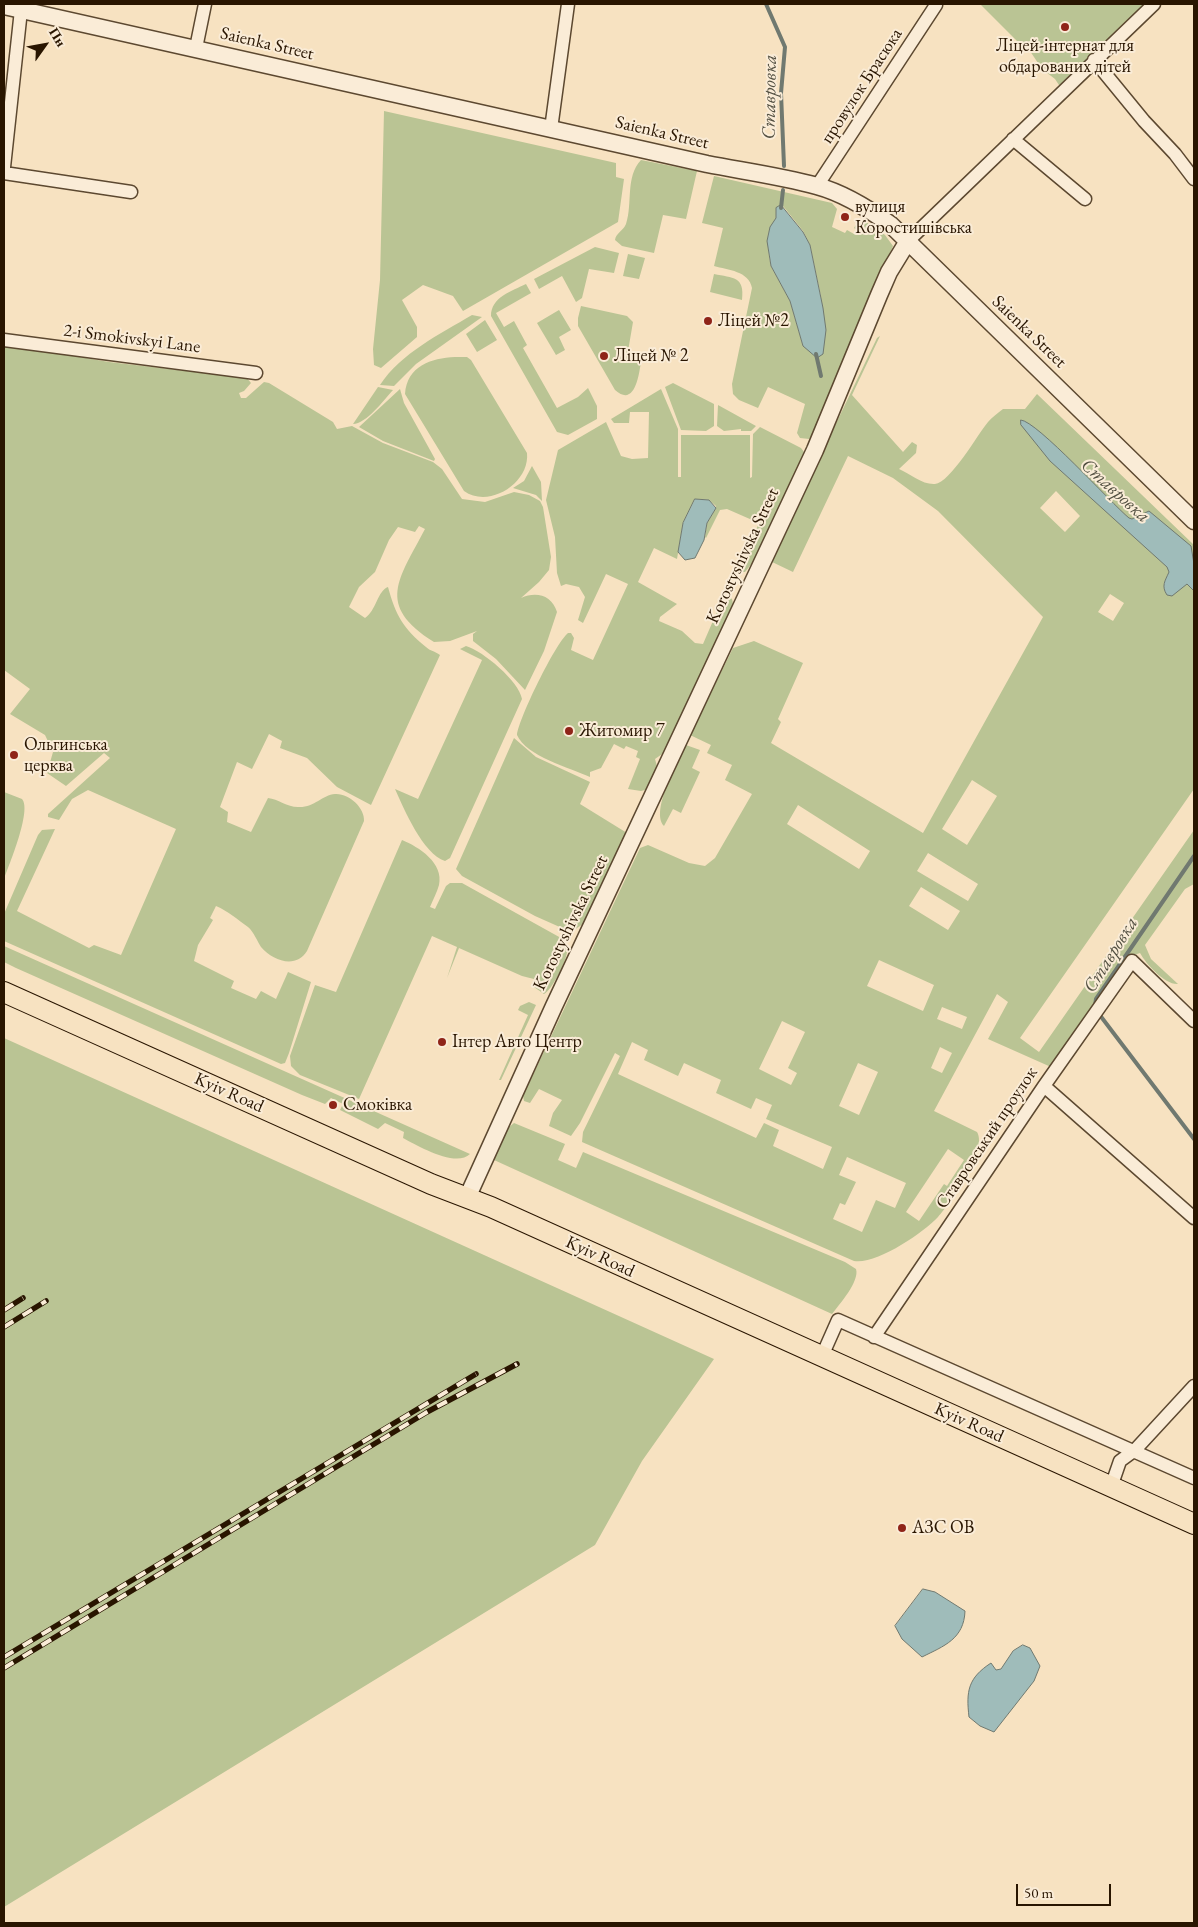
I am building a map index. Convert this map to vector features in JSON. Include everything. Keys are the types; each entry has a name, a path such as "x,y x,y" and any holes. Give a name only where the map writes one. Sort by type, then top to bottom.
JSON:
{"main road":[{"name":"Kyiv Road","path":"4,992 822,1356 1194,1524"}],"street":[{"path":"196,48 205,4"},
{"path":"551,129 568,4"},
{"name":"Korostyshivska Street","path":"467,1198 554,1006 815,450 879,295 908,241 1154,4"},
{"name":"провулок Брасюка","path":"817,186 936,5"},
{"name":"Saienka Street","path":"4,6 551,129 817,186 875,213 908,241 1194,521"},
{"path":"4,167 21,10"},
{"path":"1094,60 1144,121 1175,154 1194,179"},
{"path":"1013,139 1085,200"},
{"path":"4,173 131,192"},
{"name":"2-i Smokivskyi Lane","path":"4,340 256,373"},
{"name":"Ставровський проулок","path":"874,1337 1044,1086 1132,961 1194,1021"},
{"path":"1044,1086 1194,1218"},
{"path":"822,1356 838,1320 1135,1450 1194,1478"},
{"path":"1111,1487 1120,1461 1135,1450 1194,1386"}],"green space":[{"path":"980,4 1147,4 1061,88 1055,79 1042,69 1028,48 1018,42"},
{"path":"384,111 616,163 616,177 624,179 618,222 463,311 453,296 423,285 402,300 417,327 417,337 381,368 374,365 373,349 380,280"},
{"path":"641,160 697,171 686,219 663,215 654,253 622,246 615,240 626,224 631,182 636,167"},
{"path":"714,176 832,203 837,209 832,227 845,233 847,230 854,234 857,230 854,228 860,218 885,235 893,246 813,436 809,439 800,438 797,433 805,404 768,387 758,408 739,400 733,394 732,384 752,288 747,278 737,272 714,266 723,228 702,223","holes":["783,206 803,231 810,245 821,297 803,346 790,301 771,266 768,234"]},
{"path":"595,247 619,253 614,273 589,269 582,298 576,302 562,276 539,289 534,279"},
{"path":"628,254 645,258 639,279 623,276"},
{"path":"714,274 732,278 739,282 742,286 742,300 710,292"},
{"path":"526,284 531,293 496,313 504,327 514,321 527,345 523,348 557,408 578,397 588,388 597,406 597,419 568,435 557,432 491,316 494,304 498,299"},
{"path":"581,306 627,316 633,322 627,357 641,362 635,387 627,395 615,390 578,326"},
{"path":"559,310 571,330 559,337 565,350 556,355 537,323"},
{"path":"472,315 482,317 416,364 394,386 380,385 399,363 410,354 434,337"},
{"path":"485,320 497,340 477,352 466,334"},
{"path":"880,336 852,395 903,452 912,442 917,445 916,453 899,469 926,483 935,484 941,482 956,467 991,418 1003,409 1025,409 1037,394 1194,545 1194,789 1020,1038 1039,1052 1194,830 1194,884 1185,889 1145,945 1151,959 1178,984 1162,978 1151,968 1140,953 1134,955 1051,1067 988,1039 1008,1002 997,994 934,1111 977,1132 979,1140 973,1163 959,1189 931,1224 911,1239 886,1253 863,1261 854,1261 582,1142 583,1132 620,1056 615,1053 580,1123 571,1136 549,1126 553,1113 562,1100 539,1089 530,1103 524,1101 523,1096 640,848 648,845 689,863 705,866 715,858 752,794 725,780 732,765 707,753 711,745 690,735 733,648 754,641 803,663 778,719 781,722 771,743 923,833 1043,617 938,511 893,478 848,456 793,572 770,561 877,338","holes":["1056,491 1080,516 1065,532 1040,508","1110,594 1124,603 1113,621 1098,612","972,780 997,796 967,845 942,829","798,805 870,851 859,869 787,824","928,853 978,884 968,901 917,871","921,887 960,911 948,930 909,906","879,960 934,985 923,1011 867,986","942,1007 967,1017 962,1029 937,1019","782,1021 805,1032 788,1068 797,1073 791,1085 759,1069","632,1042 648,1050 644,1060 678,1076 684,1063 721,1080 716,1093 751,1109 756,1098 772,1105 766,1119 832,1147 823,1169 773,1146 779,1130 764,1123 756,1138 618,1074","940,1047 952,1053 942,1073 931,1068","858,1063 878,1072 859,1115 839,1106","948,1149 964,1160 947,1186 944,1184 919,1221 906,1212","847,1157 906,1183 895,1208 876,1200 862,1232 833,1219 840,1203 845,1205 856,1182 839,1175"]},
{"path":"4,344 109,362 247,378 251,383 244,391 239,393 241,398 246,398 264,382 269,383 333,422 337,429 352,426 383,443 433,462 442,469 462,499 485,502 514,492 529,495 540,501 543,507 551,557 549,570 521,598 532,595 543,596 555,606 557,612 544,651 525,690 496,659 473,641 473,634 477,631 450,641 434,642 416,629 404,616 398,603 401,577 425,529 419,526 415,532 398,527 389,540 375,572 359,587 349,607 365,618 372,611 382,592 388,587 401,621 418,640 440,655 371,805 337,787 307,758 280,748 282,741 269,734 252,769 237,762 220,807 228,812 227,822 251,832 268,798 290,806 304,807 335,794 346,796 355,802 364,816 364,821 307,951 302,957 297,960 284,961 272,956 261,947 248,927 216,906 210,918 213,920 198,945 194,961 234,981 231,988 256,999 261,991 276,999 288,972 311,982 285,1063 281,1064 4,941 4,914 38,835 42,830 55,829 17,911 89,948 94,945 121,955 176,829 88,790 72,799 59,820 48,817 48,814 110,758 104,753 66,786 47,773 53,752 45,735 10,714 30,689 4,670"},
{"path":"467,357 471,360 527,453 526,464 522,474 515,483 496,495 474,496 464,491 405,394 407,384 415,370 437,359"},
{"path":"673,383 714,404 714,426 706,431 681,430 665,387"},
{"path":"378,387 393,390 369,416 353,424"},
{"path":"400,389 404,403 435,459 434,461 383,441 359,427"},
{"path":"661,389 678,429 678,477 681,477 681,435 750,435 750,478 752,477 753,434 760,427 801,448 804,452 790,488 753,562 745,572 741,572 749,555 747,549 759,523 727,509 720,510 706,538 707,523 716,508 709,500 695,499 683,523 677,559 654,548 638,582 677,604 660,617 659,621 682,631 695,643 703,644 719,607 725,604 729,597 732,599 733,604 665,752 655,759 658,770 649,789 641,791 628,789 640,759 636,757 638,751 626,746 624,749 614,744 601,768 590,772 590,777 539,755 529,749 517,735 531,698 562,640 568,633 571,633 574,638 571,650 593,660 628,584 606,574 583,623 578,620 585,597 579,587 566,584 561,586 557,573 555,537 546,500 558,450 606,422 621,456 632,459 648,458 649,412 630,412 629,423 614,423 611,419"},
{"path":"718,405 756,426 751,431 741,431 741,429 724,431 717,426"},
{"path":"532,466 541,482 542,501 536,495 513,488 524,481"},
{"path":"466,646 482,654 499,668 514,684 522,699 450,858 445,861 429,850 415,830 395,789 418,799 482,660 460,649"},
{"path":"514,738 536,757 590,782 580,804 627,833 586,922 571,932 535,916 462,876 456,869"},
{"path":"686,745 700,750 692,768 700,772 681,813 673,809 664,826 660,809 667,786"},
{"path":"4,792 22,799 24,814 19,838 4,879"},
{"path":"402,840 416,847 429,857 438,870 440,877 439,885 430,907 435,909 446,886 450,883 462,883 561,938 566,944 567,952 558,975 544,994 534,987 534,979 522,976 459,948 447,978 457,947 432,936 359,1099 300,1075 291,1066 290,1056 315,985 336,992"},
{"path":"4,946 470,1154 464,1158 456,1159 427,1150 403,1138 404,1132 385,1123 378,1129 340,1110 343,1104 331,1098 325,1104 302,1095 16,968 4,962"},
{"path":"529,1002 536,1005 501,1080 499,1080 528,1015 518,1010 520,1006"},
{"path":"4,1038 714,1359 642,1461 595,1545 4,1907"},
{"path":"514,1123 565,1144 558,1160 576,1168 583,1152 845,1262 856,1269 855,1280 844,1299 832,1314 494,1160 508,1128"}],"water":[{"path":"781,205 803,232 810,245 826,330 823,354 817,358 803,346 790,301 771,266 767,241 770,227 776,218 776,208"},
{"path":"1021,420 1029,424 1057,447 1129,518 1132,519 1149,511 1191,546 1194,564 1194,591 1187,584 1172,596 1167,595 1164,586 1169,572 1167,567 1050,461 1021,425"},
{"path":"695,499 709,500 716,508 707,523 704,540 695,558 685,560 678,552 683,523"},
{"path":"923,1589 935,1592 965,1611 964,1621 957,1635 945,1645 922,1657 902,1639 895,1626"},
{"path":"1023,1645 1030,1648 1040,1666 1034,1681 994,1732 980,1726 969,1717 968,1700 973,1680 977,1674 991,1663 996,1670 1001,1669 1013,1651"}],"waterway":[{"name":"Ставровка","path":"766,4 785,47 781,93 784,166"},
{"name":"Ставровка","path":"781,208 783,190"},
{"name":"Ставровка","path":"816,354 821,376"},
{"name":"Ставровка","path":"1095,1005 1096,999 1194,856"},
{"name":"Ставровка","path":"1099,1014 1194,1139"}],"railway":[{"path":"4,1310 23,1298"},
{"path":"4,1327 46,1301"},
{"path":"4,1668 427,1412 517,1364"},
{"path":"4,1657 476,1374"}],"place":[{"name":"Ліцей-інтернат для обдарованих дітей","path":"1065,27"},
{"name":"вулиця Коростишівська","path":"845,217"},
{"name":"Ліцей №2","path":"708,321"},
{"name":"Ліцей № 2","path":"604,356"},
{"name":"Житомир 7","path":"569,731"},
{"name":"Ольгинська церква","path":"14,755"},
{"name":"Інтер Авто Центр","path":"442,1042"},
{"name":"Смоківка","path":"333,1105"},
{"name":"АЗС ОВ","path":"902,1528"}]}
